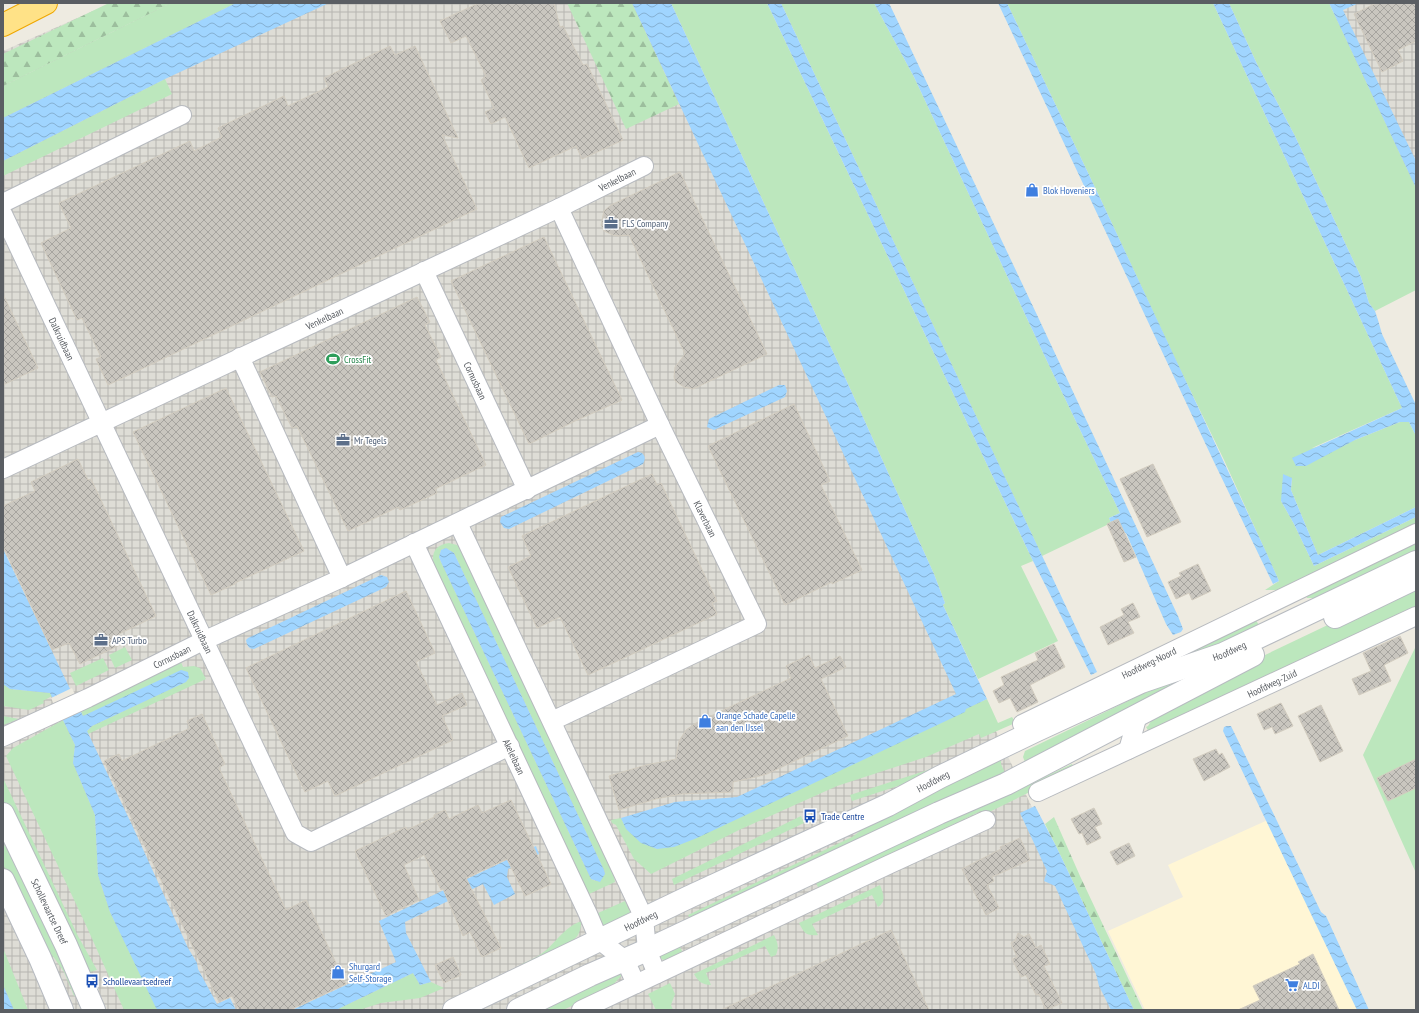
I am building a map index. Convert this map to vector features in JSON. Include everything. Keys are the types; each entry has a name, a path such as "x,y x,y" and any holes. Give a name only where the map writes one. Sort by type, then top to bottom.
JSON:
{"highway":[{"path":"3,25 46,3"}],"main road":[{"name":"Hoofdweg","path":"454,1010 644,918 888,805 1029,728 1141,682 1223,654 1416,562"},
{"name":"Hoofdweg","path":"518,1010 939,813 1006,784 1256,654 1416,578"},
{"path":"1026,773 1014,767 1012,763 1012,756 1017,750 1029,744 1029,728"},
{"name":"Schollevaartse Dreef","path":"3,814 66,945 94,1010"},
{"path":"3,880 40,958 62,1010"}],"street":[{"path":"3,203 182,114"},
{"name":"Venkelbaan","path":"3,469 559,208 644,166"},
{"name":"Klaverbaan","path":"552,720 757,624 660,425 559,208"},
{"name":"Dalkruidbaan","path":"3,214 203,641 295,833 311,842 510,746"},
{"name":"Cornusbaan","path":"424,271 527,490"},
{"path":"240,357 342,578"},
{"name":"Cornusbaan","path":"3,737 88,698 203,641 458,523 660,425"},
{"path":"458,523 644,918 647,950 658,974"},
{"name":"Hoofdweg-Noord","path":"1029,728 1281,598 1416,533"},
{"name":"Akeleibaan","path":"414,543 510,746 599,940 625,960"},
{"path":"1273,629 1281,598 1314,610"},
{"name":"Hoofdweg-Zuid","path":"1038,792 1416,616"},
{"path":"1098,736 1120,748 1128,750 1138,715"},
{"path":"581,1010 986,820"},
{"path":"625,960 636,984"}],"shaded area":[{"path":"111,3 655,3 921,573 1128,1010 3,1010 3,51"},
{"path":"1355,3 1416,3 1416,202 1323,19"},
{"path":"1270,819 1362,1010 1145,1010 1108,931 1183,897 1168,865"}],"green space":[{"path":"109,3 171,3 3,86 3,54"},
{"path":"171,3 236,3 3,118 3,86"},
{"path":"567,3 632,3 679,104 626,129"},
{"path":"671,3 767,3 1033,561 1021,566 1058,641 978,679 943,605 945,603 934,574 848,384"},
{"path":"781,3 874,3 914,77 1120,513 1109,518 1111,523 1042,556"},
{"path":"1007,3 1213,3 1402,408 1312,448 1355,440 1400,422 1409,422 1416,436 1416,507 1318,555 1291,490 1292,478 1281,501 1314,566 1416,517 1416,526 1284,590 1265,590 1279,581 1224,460"},
{"path":"1229,3 1329,3 1416,188 1416,290 1375,311 1369,303 1361,277 1295,136 1257,64"},
{"path":"165,79 172,94 3,176 3,161"},
{"path":"1416,539 1416,556 1325,598 1307,598 1306,594"},
{"path":"449,543 457,545 463,549 610,857 615,882 589,894 434,567 433,554 437,548","holes":["446,548 454,553 604,870 605,874 596,881 591,879 439,557 441,550"]},
{"path":"1416,583 1416,607 1149,732 1146,727 1151,721 1244,665"},
{"path":"1255,619 1259,625 1231,645 916,780 852,801 850,795 928,770 1024,728"},
{"path":"125,647 132,660 115,668 109,655"},
{"path":"1415,648 1416,650 1416,873 1363,755"},
{"path":"103,658 109,670 76,686 70,673"},
{"path":"1226,658 1025,762 1023,757 1025,751 1132,699 1157,682"},
{"path":"181,662 183,667 194,666 200,668 206,679 88,734 87,731 92,726 187,681 83,716 81,711"},
{"path":"3,684 10,689 50,693 52,696 43,701 44,703 29,710 3,706"},
{"path":"987,699 998,723 1012,717 1014,720 1019,718 1020,721 981,738 979,734 926,757 837,786 739,830 651,874 634,859 616,825 612,823 611,820 621,818 631,834 657,849"},
{"path":"3,716 19,719 3,725"},
{"path":"63,720 75,745 73,763 95,815 98,875 110,912 158,1010 124,1010 85,923 6,756 13,748"},
{"path":"1001,758 1001,764 1005,773 690,919 688,915 852,837 884,814"},
{"path":"1072,764 1075,770 983,815 981,811 819,889 814,879 1019,789"},
{"path":"3,778 78,936 97,970 90,972 3,804"},
{"path":"801,816 804,823 674,885 672,879"},
{"path":"1054,817 1143,1010 1134,1010 1045,824"},
{"path":"3,844 9,850 81,994 74,996 64,972 35,934 3,864"},
{"path":"880,885 883,894 883,902 878,907 872,895 812,924 818,935 808,934 802,929 799,923"},
{"path":"625,901 631,914 604,927 598,913"},
{"path":"581,922 581,924 578,935 568,944 524,966 522,964 542,953 565,931"},
{"path":"774,935 778,945 776,955 771,957 765,946 706,973 711,985 701,982 694,974"},
{"path":"678,943 683,953 669,960 663,960 661,958 660,954"},
{"path":"3,948 28,1010 14,1010 3,985"},
{"path":"413,973 420,985 431,982 444,988 420,998 381,1003 359,1010 336,1010"},
{"path":"621,973 621,976 606,990 563,1010 537,1010"},
{"path":"670,983 675,994 671,1005 673,1010 656,1010 648,994"}],"water":[{"path":"236,3 329,3 165,79 3,161 3,118"},
{"path":"632,3 671,3 848,384 934,574 945,603 943,605 987,699 966,709 965,712 697,838 674,847 657,849 641,843 626,829 621,818 675,802 737,797 956,694"},
{"path":"767,3 781,3 1097,672 1091,675 1033,561"},
{"path":"874,3 889,3 1178,616 1183,629 1181,632 1173,635 1166,624 1126,533 1113,536 1113,528 1109,518 1120,513 914,77"},
{"path":"998,3 1007,3 1101,200 1267,554 1279,581 1273,584 1214,462"},
{"path":"1213,3 1229,3 1257,64 1295,136 1361,277 1369,303 1375,311 1382,334 1416,405 1416,436 1409,422 1400,422 1355,440 1306,466 1296,466 1292,458 1402,408"},
{"path":"1329,3 1359,3 1343,10 1416,161 1416,188"},
{"path":"779,385 785,385 787,391 785,397 714,430 707,427 709,419"},
{"path":"638,452 642,453 645,457 643,464 509,529 504,528 500,522 501,517"},
{"path":"1283,474 1292,478 1291,490 1318,555 1416,507 1416,517 1314,566 1281,501"},
{"path":"446,548 454,553 604,870 605,874 600,882 591,879 441,562 439,557 441,550"},
{"path":"3,549 83,716 181,670 188,672 189,678 186,682 92,726 87,731 188,948 197,963 198,969 217,1004 230,998 236,1010 158,1010 156,1008 110,912 98,875 95,815 73,763 75,745 50,693 10,689 3,684"},
{"path":"381,575 387,577 389,582 386,587 254,649 250,648 248,645 246,640 248,638"},
{"path":"1231,726 1321,912 1326,916 1369,1010 1357,1010 1223,731 1224,727"},
{"path":"1035,806 1056,846 1134,1010 1111,1010 1055,886 1044,881 1047,871 1020,813"},
{"path":"536,846 539,854 508,869 507,877 515,894 494,905 483,884 405,922 406,933 431,982 420,985 413,973 336,1010 292,1010 396,962 379,921"},
{"path":"3,985 14,1010 3,1010"}],"pier":[{"path":"72,688 82,710 61,720 51,698"}],"building":[{"path":"479,3 554,3 560,27 563,26 583,65 587,64 623,140 582,159 576,146 529,168 505,117 491,124 485,112 494,108 481,80 486,76 466,36 451,43 440,21"},
{"path":"1376,3 1416,3 1416,41 1398,50 1403,61 1382,72 1354,14"},
{"path":"390,46 395,55 415,46 458,138 442,135 477,209 108,385 96,359 101,357 82,318 77,320 41,243 71,228 59,203 190,141 194,151 222,137 218,128 284,96 288,106 305,98 328,87 324,78"},
{"path":"680,172 767,354 693,389 684,387 675,381 675,367 685,354 629,235 613,235 604,231 601,225 604,211 611,205"},
{"path":"544,237 622,400 529,444 451,281"},
{"path":"3,294 38,368 3,385"},
{"path":"417,297 430,322 425,325 441,357 436,360 486,465 435,489 437,493 400,510 398,507 348,531 297,426 292,428 276,396 272,397 260,372"},
{"path":"226,388 304,551 211,595 133,432"},
{"path":"794,404 830,481 821,485 862,570 832,584 832,582 785,605 708,446"},
{"path":"78,459 88,480 91,479 156,616 119,634 124,643 80,664 69,643 52,650 3,546 3,506 35,491 31,482"},
{"path":"1153,464 1181,522 1147,537 1120,479"},
{"path":"652,474 657,485 661,483 717,601 712,603 717,614 588,675 560,617 537,628 508,567 531,556 522,536"},
{"path":"1118,519 1136,557 1124,562 1107,524"},
{"path":"1198,564 1211,591 1192,600 1189,593 1176,599 1168,582 1181,576 1179,573"},
{"path":"406,591 435,653 416,662 437,705 462,693 467,705 442,716 453,740 335,796 328,781 305,792 246,668"},
{"path":"1133,603 1140,617 1128,622 1134,633 1108,645 1100,627 1124,615 1121,609"},
{"path":"1400,636 1408,653 1384,665 1391,681 1359,695 1352,679 1371,671 1363,653"},
{"path":"1054,644 1065,667 1030,685 1038,702 1017,712 1010,698 999,703 993,691 1004,685 1001,677 1038,660 1035,653"},
{"path":"809,655 815,668 840,656 846,667 821,679 848,736 767,774 733,782 733,792 681,794 656,799 619,810 609,776 646,765 676,759 679,741 686,730 696,723 791,678 786,666"},
{"path":"1281,703 1293,726 1275,734 1272,727 1264,730 1257,714"},
{"path":"1321,705 1343,751 1320,762 1298,716"},
{"path":"202,714 225,764 219,768 286,910 306,900 346,984 290,1010 239,1010 232,996 219,1002 104,761 119,754 122,761 190,728 187,721"},
{"path":"1216,749 1219,755 1222,753 1230,767 1204,781 1193,759"},
{"path":"1416,759 1416,788 1388,801 1377,778"},
{"path":"511,800 551,884 525,896 507,859 466,878 501,948 482,957 470,932 463,936 443,889 441,890 424,855 404,865 419,900 386,916 355,851 406,827 407,830 445,810 449,819 478,805 482,813"},
{"path":"1094,808 1102,824 1095,827 1101,838 1087,845 1082,833 1079,834 1071,819"},
{"path":"1020,838 1030,860 992,877 994,881 987,885 999,908 986,915 962,869 1001,849 1000,847"},
{"path":"1129,843 1135,856 1117,865 1110,852"},
{"path":"891,930 929,1010 721,1010"},
{"path":"1018,933 1024,937 1029,934 1036,948 1041,945 1050,964 1044,966 1062,1003 1046,1010 1039,994 1036,995 1026,975 1021,977 1012,959 1017,957 1011,943 1015,941"},
{"path":"1313,954 1339,1010 1238,1010 1260,1000 1253,986 1300,964 1298,962"},
{"path":"453,957 461,975 444,983 435,965"}],"place":[{"name":"Blok Hoveniers","path":"1032,190"},
{"name":"FLS Company","path":"611,223"},
{"name":"CrossFit","path":"333,359"},
{"name":"Mr Tegels","path":"343,440"},
{"name":"APS Turbo","path":"101,640"},
{"name":"Orange Schade Capelle aan den IJssel","path":"705,721"},
{"name":"Trade Centre","path":"810,816"},
{"name":"Shurgard Self-Storage","path":"338,972"},
{"name":"Schollevaartsedreef","path":"92,981"},
{"name":"ALDI","path":"1292,985"}]}
